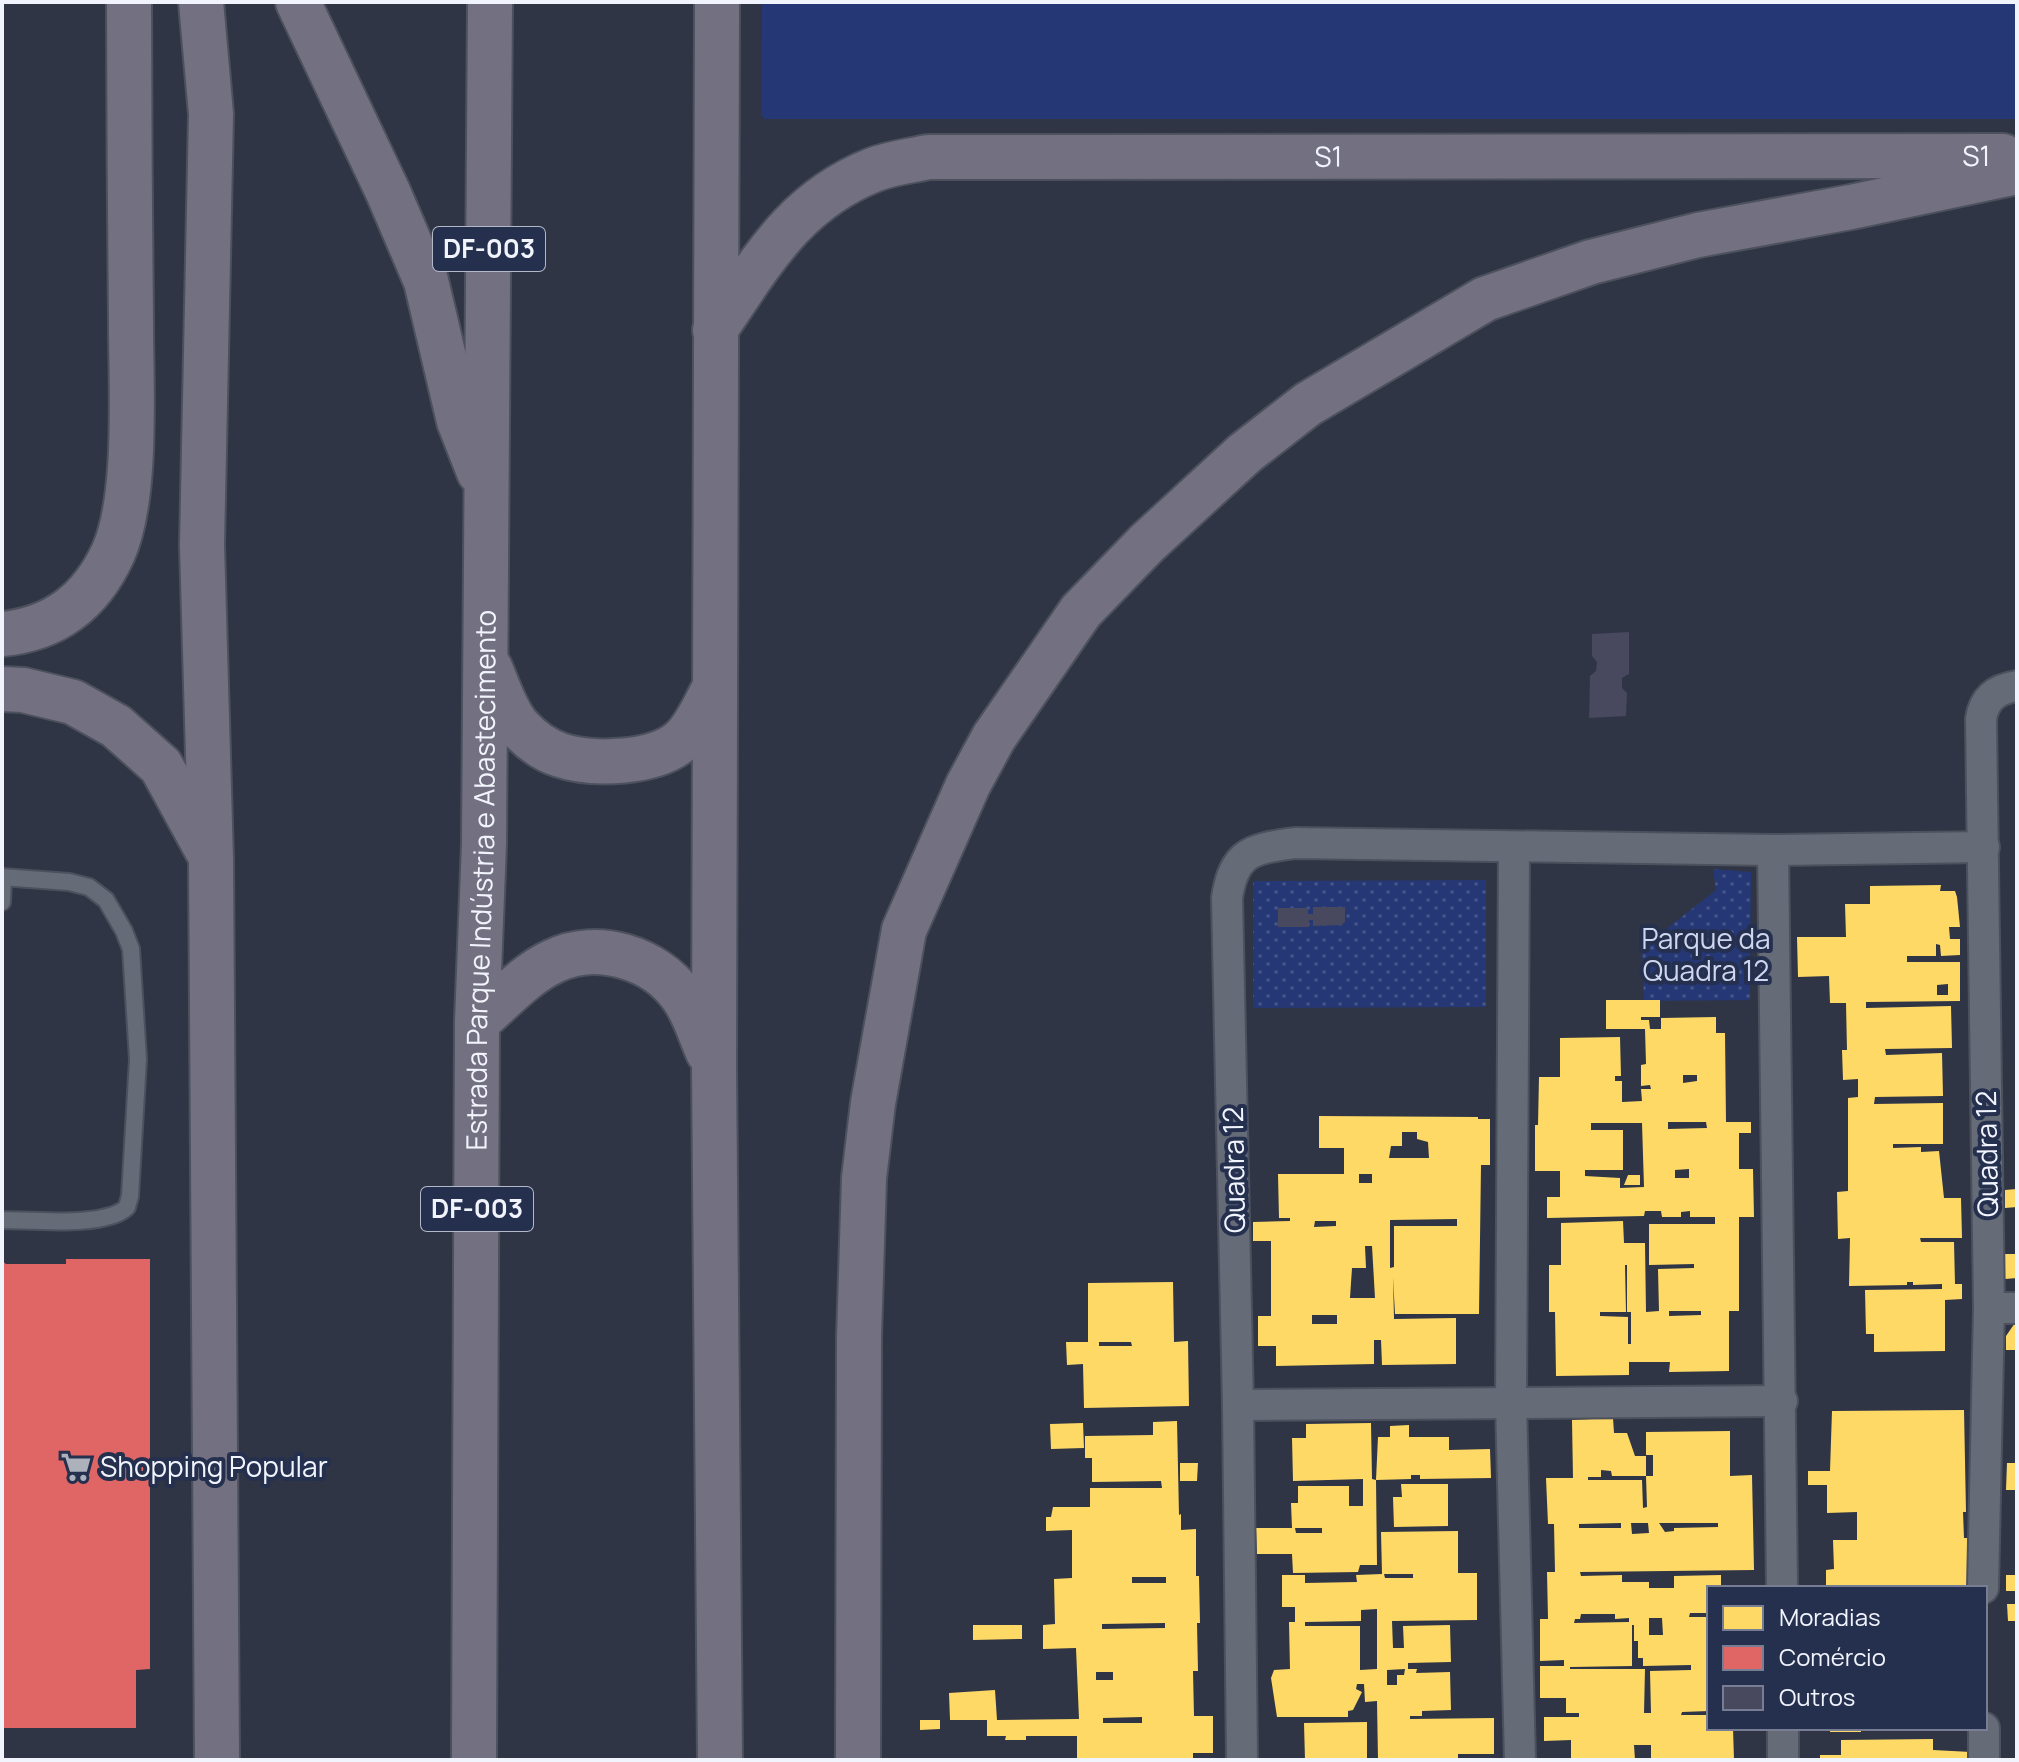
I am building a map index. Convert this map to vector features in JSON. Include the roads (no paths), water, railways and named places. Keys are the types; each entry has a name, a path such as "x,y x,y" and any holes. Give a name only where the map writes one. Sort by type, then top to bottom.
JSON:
{"highway":[{"path":"2,634 29,632 65,615 81,600 113,552 127,505 131,365 129,2"},
{"path":"201,2 211,114 202,545 211,859 217,1760"},
{"path":"298,2 388,192 426,281 459,421 488,496"},
{"name":"Estrada Parque Indústria e Abastecimento","path":"474,1760 477,1022 484,844 490,2"},
{"path":"717,2 714,1065 720,1760"},
{"name":"S1","path":"715,330 774,244 808,207 842,184 876,169 928,157 2017,156"},
{"path":"858,1760 859,1337 864,1178 873,1103 904,930 968,785 994,737 1081,611 1169,523 1282,423 1320,396 1485,299 1591,262 1698,235 2017,172"},
{"path":"485,658 518,726 537,744 559,755 586,761 621,761 651,756 682,741 715,687"},
{"path":"2,689 23,690 73,702 116,726 161,766 211,859"},
{"path":"477,1022 535,972 556,959 581,954 621,955 639,960 667,979 683,998 714,1065"},
{"path":"721,1697 729,1760"}],"street":[{"name":"Quadra 12","path":"1983,1586 2003,1308 1981,719 1983,706 1990,696 2017,686"},
{"name":"Quadra 12","path":"1242,1760 1227,898 1230,878 1241,861 1256,849 1295,843 1773,850 1984,847"},
{"path":"1514,848 1511,1403 1520,1760"},
{"path":"1773,850 1782,1586"},
{"path":"1238,1405 1782,1401"},
{"path":"1783,1730 1783,1760"},
{"path":"1984,1730 1984,1760"}],"lane":[{"path":"2,902 2,877 69,882 89,887 106,900 115,911 131,949 138,1059 127,1207 115,1216 93,1219 2,1220"}],"place":[{"name":"Shopping Popular","path":"76,1467"}],"park label":[{"name":"Parque da Quadra 12","path":"1706,955"}]}
